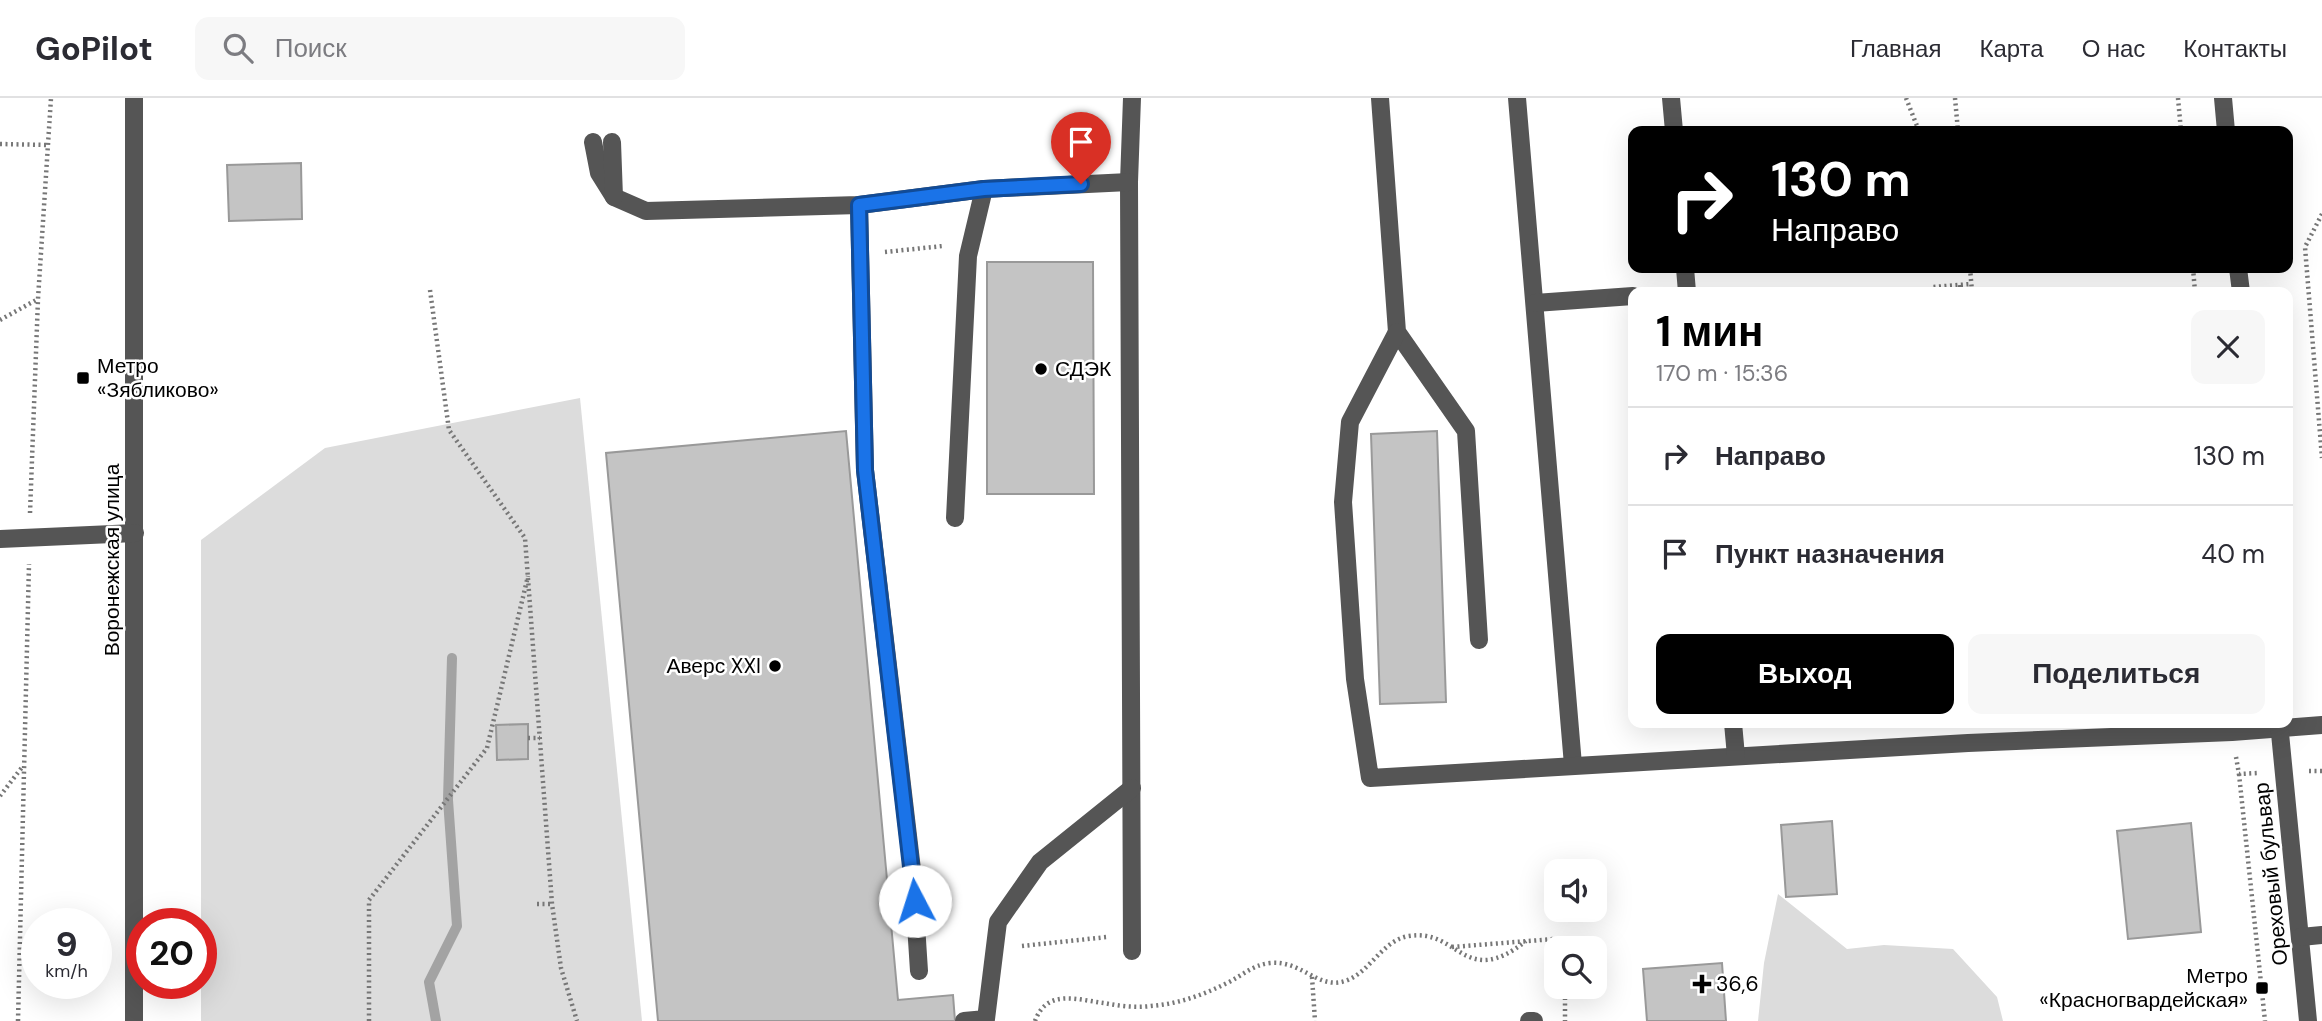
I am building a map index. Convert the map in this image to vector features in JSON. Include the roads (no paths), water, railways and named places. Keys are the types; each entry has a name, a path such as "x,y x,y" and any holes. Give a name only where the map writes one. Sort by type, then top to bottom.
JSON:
{"street":[{"name":"Воронежская улица","path":"134,98 134,1021"},
{"path":"1132,98 1129,182 1132,943"},
{"path":"1380,98 1397,332 1466,431 1479,640"},
{"path":"1517,98 1573,765"},
{"path":"1671,98 1674,126"},
{"path":"2223,98 2226,126"},
{"path":"593,142 599,173 614,197 646,211 859,205 984,189 1129,182"},
{"path":"612,142 614,197"},
{"path":"955,518 968,256 984,189"},
{"path":"859,205 865,470 913,878 919,971"},
{"path":"1535,303 1628,296"},
{"path":"1397,332 1350,422 1343,502 1354,679 1370,778 2226,728"},
{"path":"0,539 135,533"},
{"path":"2293,725 2322,725"},
{"path":"1733,728 1736,756"},
{"name":"Ореховый бульвар","path":"2279,728 2308,1021"},
{"path":"964,1021 986,1019 998,922 1040,862 1132,788"},
{"path":"2301,937 2322,935"},
{"path":"1529,1021 1534,1021"}],"waterway":[{"path":"436,1021 429,982 457,926 448,800 452,658"}],"place":[{"name":"СДЭК","path":"1041,369"},
{"name":"Метро «Зябликово»","path":"83,378"},
{"name":"Аверс XXI","path":"775,666"},
{"name":"36,6","path":"1702,984"},
{"name":"Метро «Красногвардейская»","path":"2262,988"}]}
